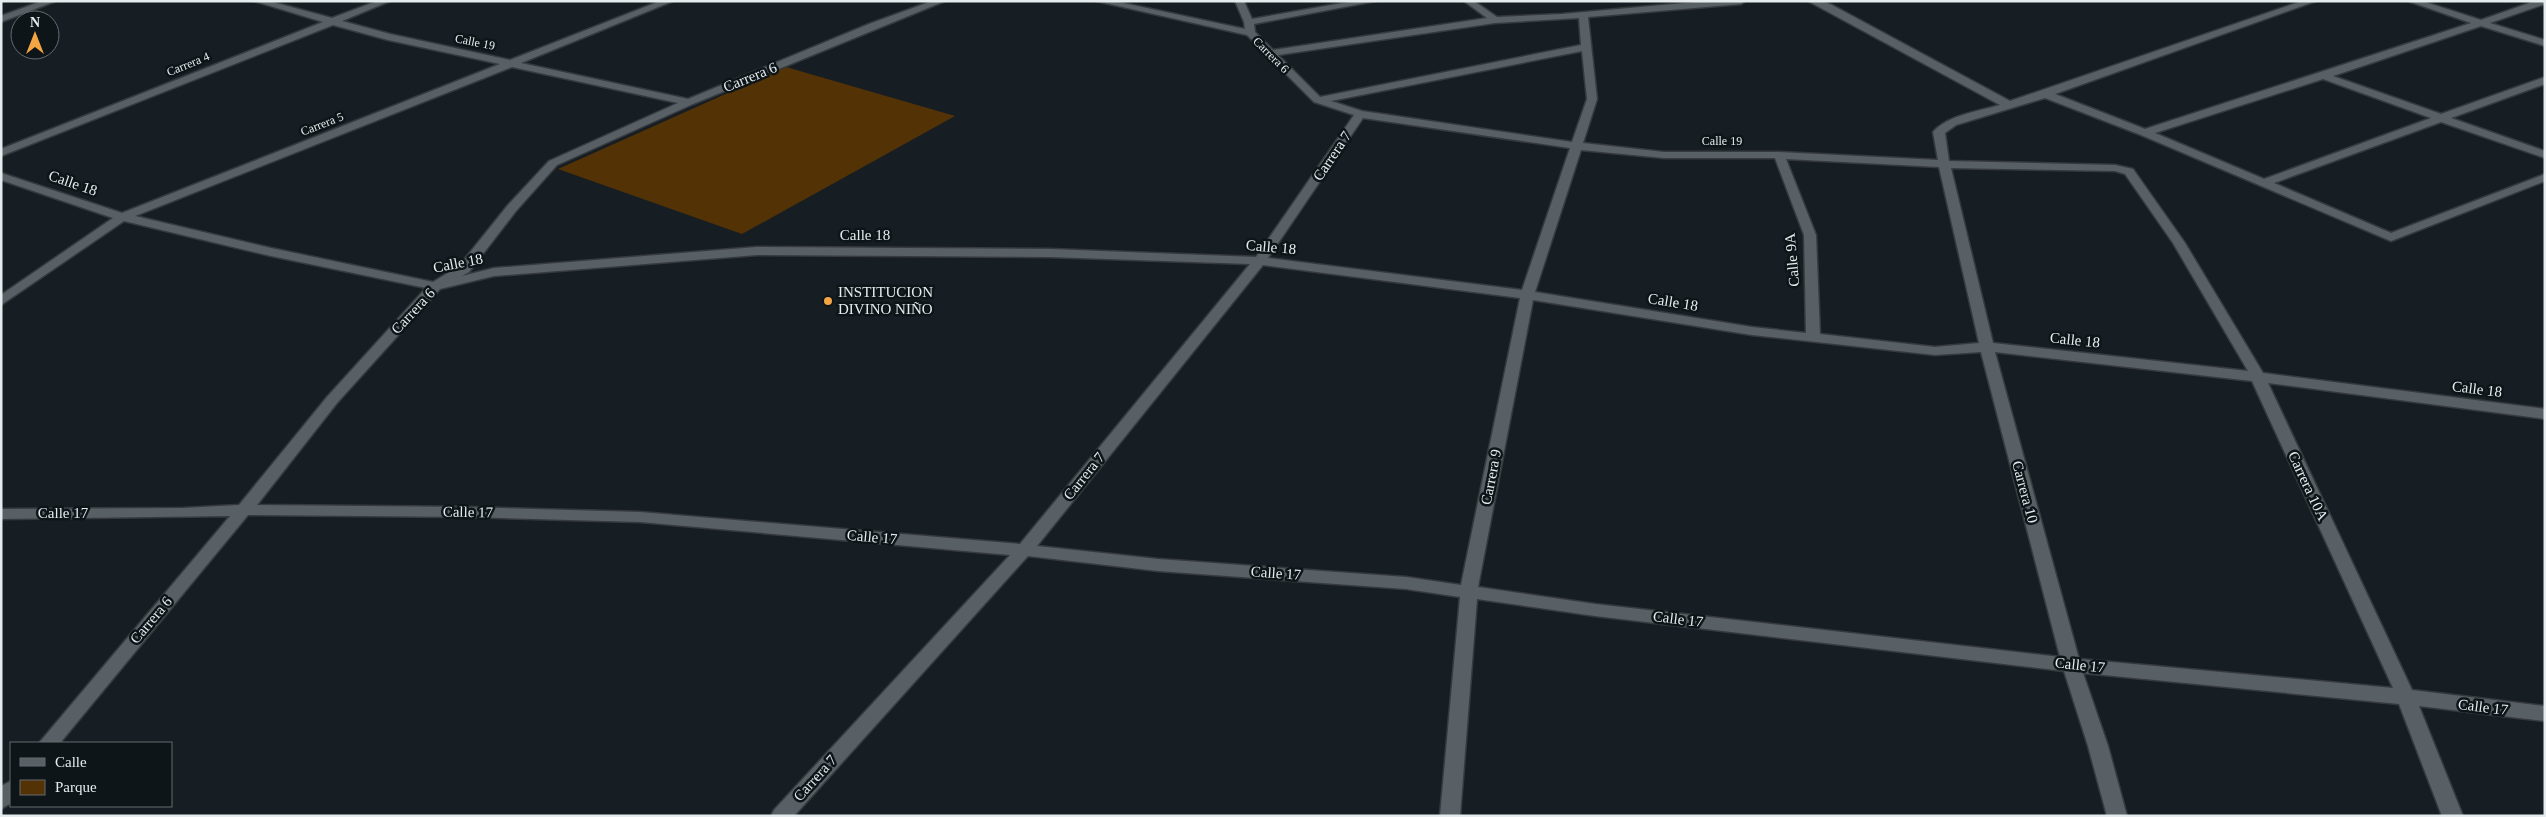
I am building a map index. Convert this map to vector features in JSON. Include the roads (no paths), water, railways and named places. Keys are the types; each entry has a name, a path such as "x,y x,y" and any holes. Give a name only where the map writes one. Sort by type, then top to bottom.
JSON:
{"street":[{"path":"1,20 52,1"},
{"name":"Calle 19","path":"258,1 388,37 689,102"},
{"name":"Carrera 4","path":"1,153 386,1"},
{"name":"Carrera 5","path":"1,301 122,217 515,64 669,1"},
{"name":"Carrera 6","path":"50,742 244,510 332,400 435,286 464,269 512,208 553,164 689,102 872,26 940,1"},
{"path":"1100,1 1250,33"},
{"name":"Carrera 6","path":"1239,1 1250,22 1250,33 1318,100"},
{"path":"1250,22 1370,1"},
{"path":"1468,1 1495,20"},
{"path":"1270,53 1495,20 1582,15 1741,1"},
{"path":"1812,1 1829,7 2009,105 2312,1"},
{"path":"2412,1 2545,43"},
{"path":"2145,133 2323,76 2545,1"},
{"name":"Carrera 9","path":"1450,816 1469,590 1527,295 1592,99 1582,15"},
{"path":"1318,100 1587,47"},
{"path":"2323,76 2545,155"},
{"path":"2264,183 2545,80"},
{"path":"2045,94 2145,133 2391,237 2545,177"},
{"name":"Calle 19","path":"1318,100 1360,114 1576,146 1664,155 1779,154 1944,164 2115,168 2130,172"},
{"name":"Carrera 10","path":"2009,105 1952,123 1939,132 1944,164 1987,347 2071,664 2098,746 2117,816"},
{"name":"Carrera 7","path":"781,816 1024,550 1260,261 1360,114"},
{"name":"Calle 9A","path":"1779,154 1810,234 1813,337"},
{"name":"Carrera 10A","path":"2130,172 2179,243 2258,377 2406,697 2454,816"},
{"name":"Calle 18","path":"1,176 122,217 271,252 435,286 494,272 757,251 1050,253 1260,261 1527,295 1752,331 1935,350 1987,347 2258,377 2545,414"},
{"name":"Calle 17","path":"1,514 183,513 244,510 468,512 640,517 1024,550 1158,565 1406,583 1469,590 1595,610 2071,664 2406,697 2545,714"},
{"path":"1,801 10,790"}],"place":[{"name":"INSTITUCION DIVINO NIÑO","path":"828,301"}]}
